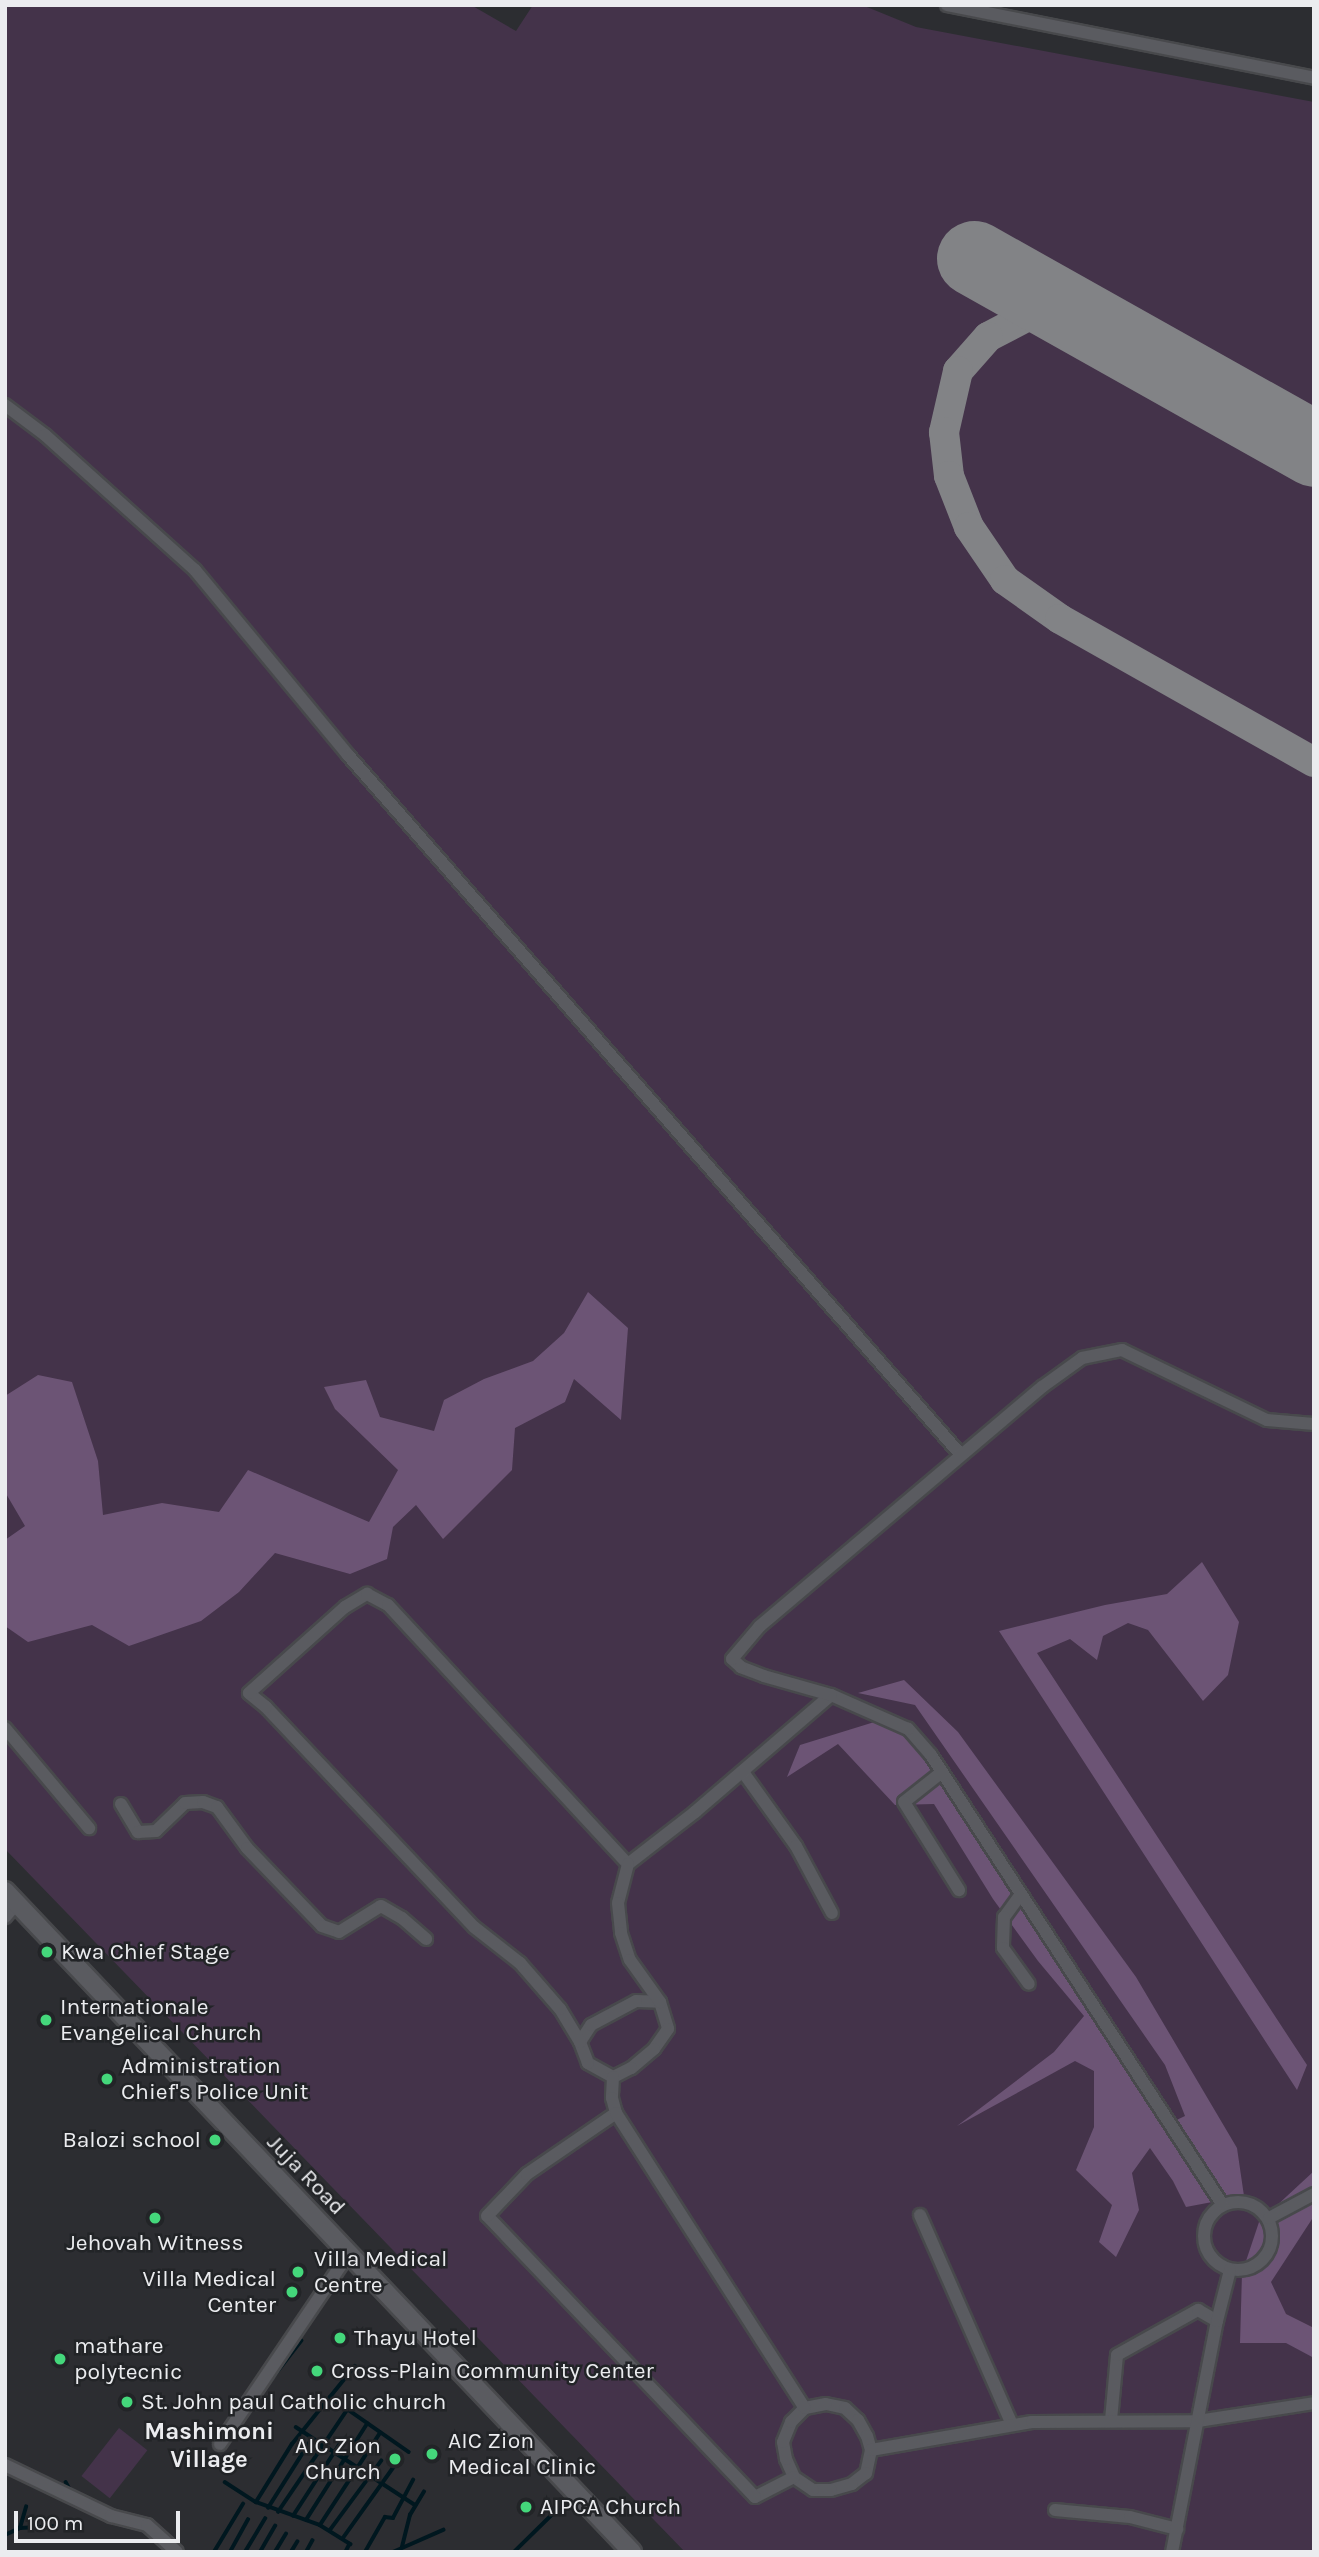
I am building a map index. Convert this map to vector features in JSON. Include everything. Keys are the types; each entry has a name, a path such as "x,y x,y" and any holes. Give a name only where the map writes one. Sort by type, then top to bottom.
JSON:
{"main road":[{"name":"Juja Road","path":"9,1903 632,2552"}],"street":[{"path":"947,5 1314,78"},
{"path":"5,405 45,435 195,570 348,755 961,1455"},
{"path":"1222,2204 942,1772 908,1728 831,1695 741,1667 732,1659 760,1626 961,1455 1083,1358 1122,1350 1267,1420 1314,1424"},
{"path":"613,2077 588,2063 580,2042 560,2008 520,1963 474,1927 249,1693 345,1607 367,1594 388,1605 628,1864"},
{"path":"613,2077 631,2068 654,2049 668,2029 660,2002 630,1960 621,1933 618,1903 628,1864 743,1772 831,1695"},
{"path":"5,1727 22,1751 89,1828"},
{"path":"743,1772 796,1846 832,1913"},
{"path":"942,1772 904,1802 959,1890"},
{"path":"121,1804 138,1832 156,1831 185,1803 203,1802 217,1807 247,1848 322,1926 339,1932 381,1906 426,1939"},
{"path":"1021,1894 1003,1917 1003,1948 1029,1984"},
{"path":"580,2042 591,2025 636,2001 660,2002"},
{"path":"613,2077 612,2098 616,2113 805,2409"},
{"path":"616,2113 527,2174 486,2216 755,2497 794,2477"},
{"path":"1269,2218 1314,2194"},
{"path":"1248,2202 1269,2218 1273,2234 1270,2250 1261,2263 1246,2270 1230,2270 1215,2262 1206,2248 1204,2231 1210,2216 1222,2204 1248,2202"},
{"path":"920,2215 1012,2425"},
{"path":"220,2444 348,2255"},
{"path":"1172,2552 1217,2320 1230,2270"},
{"path":"1111,2420 1117,2355 1198,2310 1217,2320"},
{"path":"871,2450 1012,2425 1111,2420 1198,2421 1314,2403"},
{"path":"826,2404 845,2408 858,2420 871,2450 866,2473 852,2484 831,2490 813,2490 794,2477 786,2459 783,2442 791,2422 805,2409 826,2404"},
{"path":"5,2465 111,2516 146,2525 177,2552"},
{"path":"1055,2510 1130,2517 1177,2529"}],"shaded area":[{"path":"5,5 471,5 516,31 533,5 862,5 916,27 1314,102 1314,2552 685,2552 5,1849"},
{"path":"588,1292 628,1328 621,1420 574,1379 565,1402 515,1428 512,1470 443,1539 416,1505 393,1527 387,1559 350,1574 275,1553 239,1592 201,1621 129,1646 92,1625 28,1642 5,1626 5,1540 25,1526 5,1492 5,1396 38,1375 72,1382 98,1461 103,1515 162,1503 219,1512 248,1470 369,1522 398,1470 335,1409 324,1387 366,1380 380,1417 434,1431 444,1400 484,1379 533,1361 564,1333"},
{"path":"1202,1562 1239,1622 1228,1675 1203,1701 1148,1630 1128,1623 1103,1636 1097,1660 1070,1639 1037,1653 1307,2065 1297,2090 999,1631 1105,1605 1167,1594"},
{"path":"904,1680 958,1732 1136,1977 1237,2148 1244,2196 1186,2207 1173,2181 1150,2148 1132,2173 1139,2210 1116,2257 1099,2242 1112,2205 1076,2170 1094,2127 1094,2071 1075,2061 957,2126 1054,2052 1084,2016 1038,1961 993,1899 934,1804 895,1805 838,1744 787,1777 800,1745 897,1715 957,1790 1168,2124 1185,2116 1165,2065 915,1705 858,1693"},
{"path":"1314,2171 1314,2216 1271,2282 1286,2314 1314,2328 1314,2358 1286,2343 1240,2343 1242,2273 1259,2222"},
{"path":"119,2428 147,2450 110,2498 81,2476"}],"waterway":[{"path":"270,2381 301,2341"},
{"path":"256,2502 292,2444 355,2366"},
{"path":"330,2397 409,2452"},
{"path":"278,2512 347,2410"},
{"path":"306,2520 367,2424"},
{"path":"296,2427 415,2505"},
{"path":"320,2525 380,2433"},
{"path":"268,2508 311,2440"},
{"path":"293,2516 341,2442"},
{"path":"330,2530 381,2461"},
{"path":"343,2538 393,2468"},
{"path":"365,2552 385,2517 393,2518 413,2480"},
{"path":"66,2482 72,2493"},
{"path":"225,2482 256,2502 320,2525 350,2544 346,2552"},
{"path":"402,2547 410,2515 424,2492"},
{"path":"514,2552 567,2500"},
{"path":"214,2552 243,2504"},
{"path":"5,2535 20,2528 26,2507"},
{"path":"245,2552 265,2519"},
{"path":"230,2552 248,2520"},
{"path":"20,2528 53,2526"},
{"path":"260,2552 275,2526"},
{"path":"393,2552 443,2530"},
{"path":"275,2552 286,2534"},
{"path":"306,2552 312,2541"},
{"path":"291,2552 297,2542"}],"taxiway":[{"path":"1053,303 988,337 958,371 944,432 949,476 969,527 1005,580 1060,619 1314,762"}],"runway":[{"path":"974,258 1314,449"}],"place":[{"name":"Kwa Chief Stage","path":"47,1952"},
{"name":"Internationale Evangelical Church","path":"46,2020"},
{"name":"Administration Chief's Police Unit","path":"107,2079"},
{"name":"Balozi school","path":"215,2140"},
{"name":"Jehovah Witness","path":"155,2218"},
{"name":"Villa Medical Centre","path":"298,2272"},
{"name":"Villa Medical Center","path":"292,2292"},
{"name":"Thayu Hotel","path":"340,2338"},
{"name":"mathare polytecnic","path":"60,2359"},
{"name":"Cross-Plain Community Center","path":"317,2371"},
{"name":"St. John paul Catholic church","path":"127,2402"},
{"name":"AIC Zion Medical Clinic","path":"432,2454"},
{"name":"AIC Zion Church","path":"395,2459"},
{"name":"AIPCA Church","path":"526,2507"}],"district":[{"name":"Mashimoni Village","path":"209,2446"}]}
